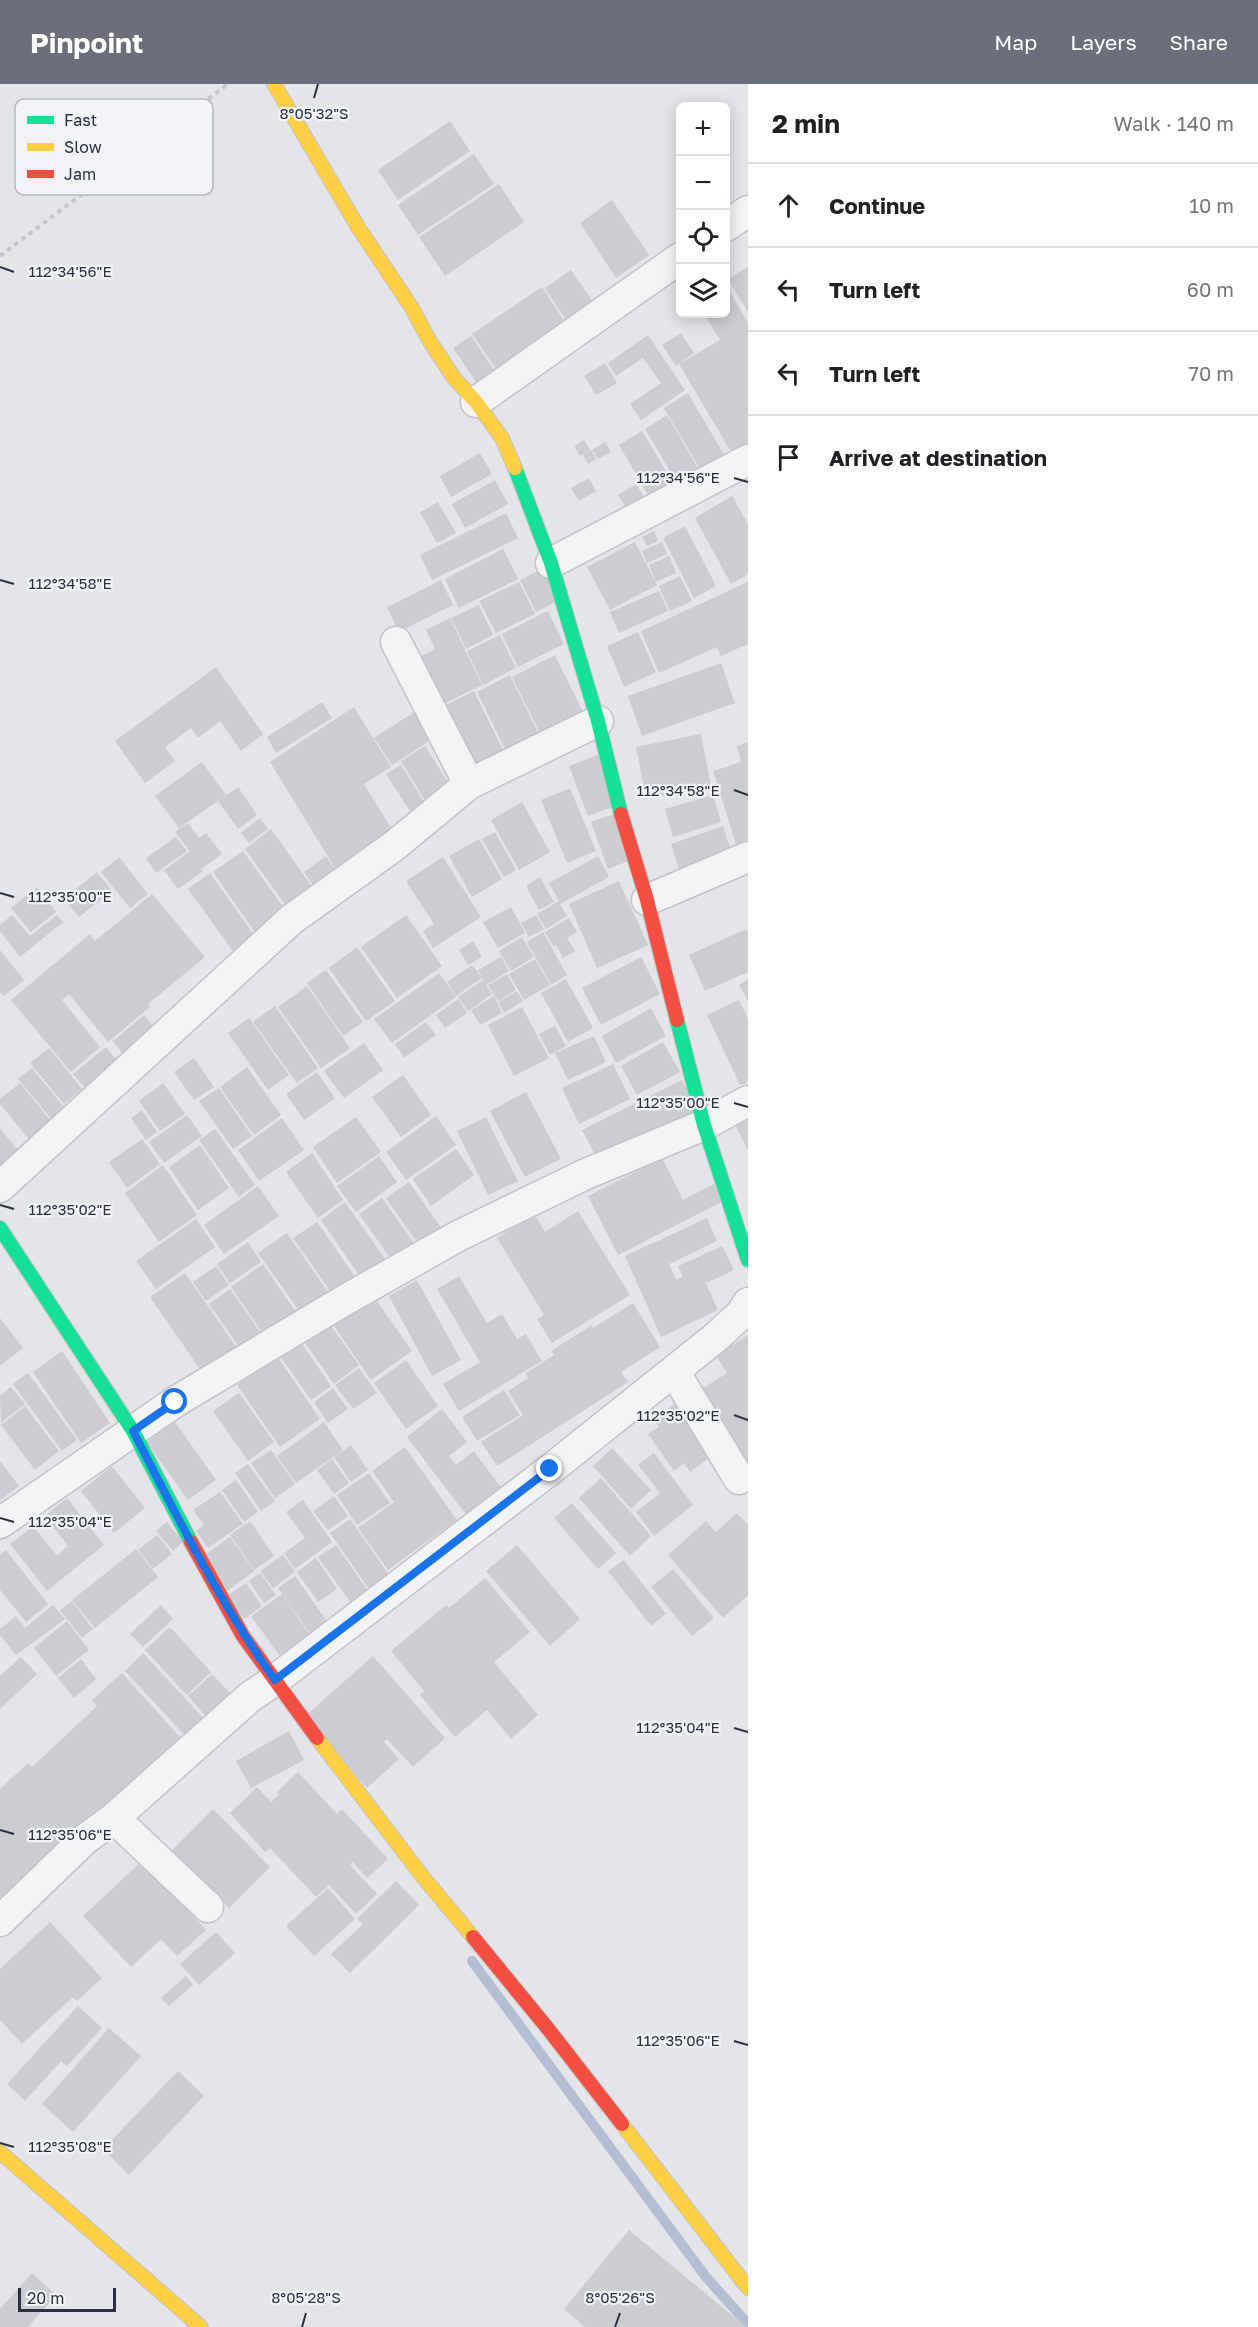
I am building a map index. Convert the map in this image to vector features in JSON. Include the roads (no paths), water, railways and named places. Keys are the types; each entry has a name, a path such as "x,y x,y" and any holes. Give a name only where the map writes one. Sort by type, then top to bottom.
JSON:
{"main road":[{"path":"273,84 358,227 412,308 429,340 454,378 476,402 502,438 523,485 551,563 598,721 622,817 647,900 704,1125 748,1260"},
{"path":"0,1228 209,1577 243,1636 266,1686 336,1764 423,1877 549,2030 748,2288"},
{"path":"0,2152 201,2327"}],"street":[{"path":"730,223 748,211"},
{"path":"476,402 676,262"},
{"path":"551,563 748,460"},
{"path":"396,642 469,784"},
{"path":"0,1188 292,919 394,846 469,784 598,721"},
{"path":"647,900 748,857"},
{"path":"0,1523 175,1402 345,1300 458,1236 586,1174 704,1125 748,1101"},
{"path":"0,1921 84,1840 114,1818 266,1686 674,1371 741,1314 748,1303"},
{"path":"674,1371 739,1479"},
{"path":"114,1818 208,1907"}],"waterway":[{"path":"472,1961 706,2277 748,2324"}]}
